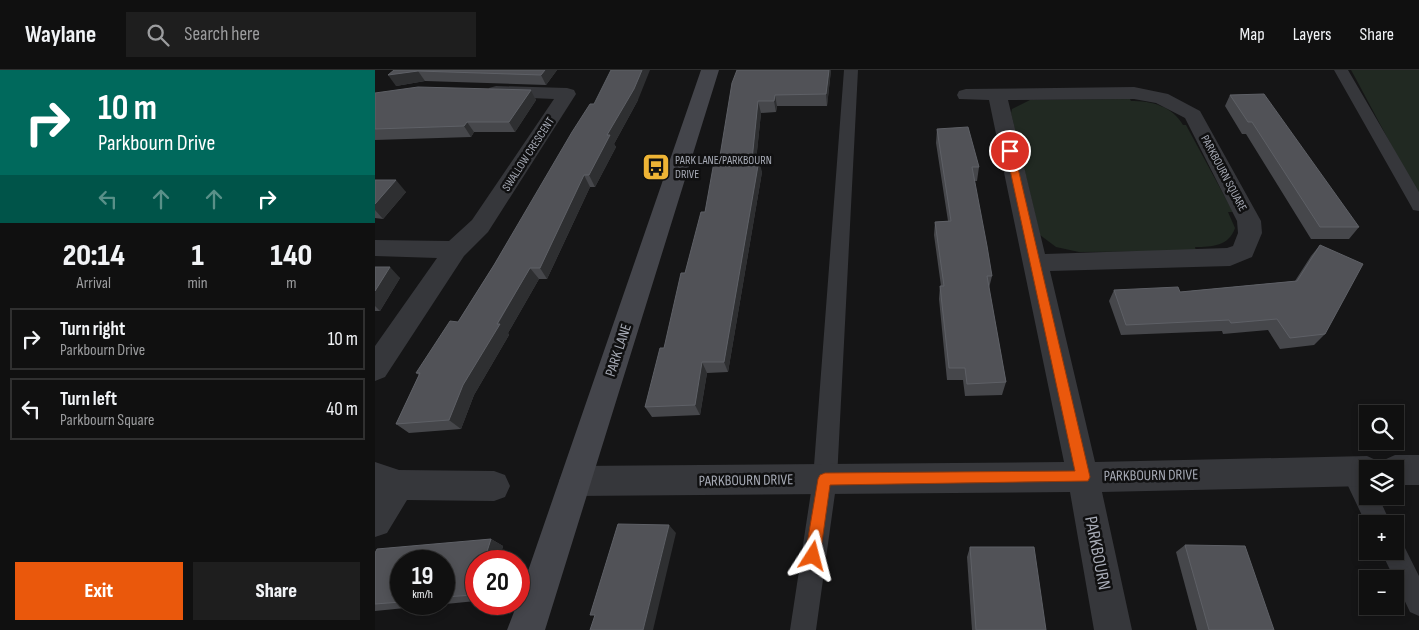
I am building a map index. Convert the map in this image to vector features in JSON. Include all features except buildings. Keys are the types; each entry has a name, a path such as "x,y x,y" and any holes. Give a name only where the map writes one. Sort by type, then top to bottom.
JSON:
{"street":[{"name":"PARK LANE","path":"526,630 710,70"},
{"name":"SWALLOW CRESCENT","path":"375,369 455,250 480,226 567,94 472,91"},
{"name":"PARKBOURN SQUARE","path":"966,95 1134,93 1149,95 1176,104 1193,115 1249,221 1251,233 1243,250 1231,257 1034,262"},
{"path":"998,96 1083,477"},
{"path":"375,248 455,250"},
{"path":"1404,470 1419,470"},
{"name":"PARKBOURN DRIVE","path":"575,481 1083,477 1359,471"},
{"name":"PARKBOURN","path":"1083,477 1113,630"},
{"path":"375,522 387,481 493,486"}],"lane":[{"path":"803,630 825,479 851,70"},
{"path":"1341,70 1419,206"},
{"path":"1398,560 1419,603"}],"shaded area":[{"path":"1351,70 1419,70 1419,197 1356,79"},
{"path":"1130,99 1131,101 1161,106 1173,113 1183,125 1186,125 1233,212 1228,212 1235,228 1229,239 1214,246 1195,247 1196,251 1079,252 1056,247 1040,235 1011,113 1012,109 1030,100"}],"place":[{"name":"PARK LANE/PARKBOURN DRIVE","path":"656,167"}],"route":[{"path":"813,556 825,479 1083,477 1010,151"}]}
